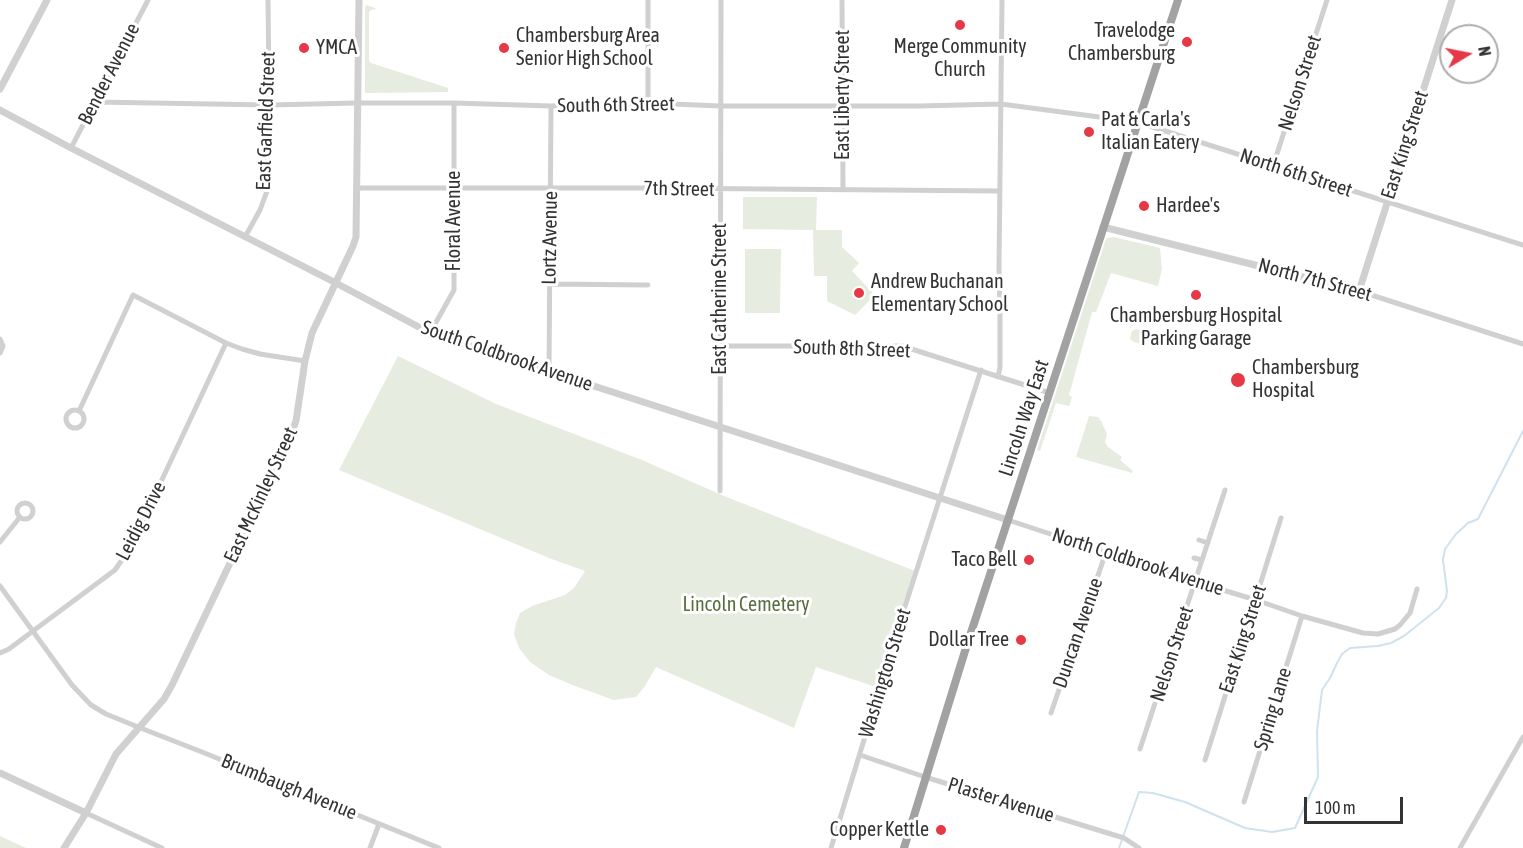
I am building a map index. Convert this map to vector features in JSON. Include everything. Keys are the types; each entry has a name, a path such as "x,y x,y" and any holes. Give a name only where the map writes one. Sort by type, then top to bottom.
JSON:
{"highway":[{"name":"Lincoln Way East","path":"904,848 964,651 1178,0"}],"street":[{"path":"0,89 46,0"},
{"name":"Bender Avenue","path":"71,148 148,0"},
{"name":"East Garfield Street","path":"245,237 261,210 267,192 268,0"},
{"name":"East McKinley Street","path":"64,848 86,813 116,754 160,704 172,686 296,422 305,361 312,333 356,237 359,0"},
{"path":"648,0 648,103"},
{"name":"East Catherine Street","path":"720,491 721,0"},
{"name":"East Liberty Street","path":"842,0 843,190"},
{"path":"998,377 1000,367 1002,0"},
{"name":"Nelson Street","path":"1273,166 1327,0"},
{"name":"East King Street","path":"1359,291 1452,0"},
{"name":"South 6th Street","path":"94,102 269,105 454,103 551,106 648,103 720,106 1001,104 1137,122"},
{"name":"Floral Avenue","path":"430,333 454,290 454,103"},
{"name":"Lortz Avenue","path":"549,371 551,106"},
{"name":"South Coldbrook Avenue","path":"0,110 430,333 1008,520"},
{"name":"North 6th Street","path":"1137,122 1523,245"},
{"name":"7th Street","path":"357,188 1000,191"},
{"name":"North 7th Street","path":"1103,227 1359,291 1523,344"},
{"path":"549,284 648,285"},
{"path":"79,411 133,295 242,350 305,361"},
{"path":"0,339 3,346 0,353"},
{"name":"Leidig Drive","path":"0,653 9,649 115,570 130,548 226,343"},
{"name":"South 8th Street","path":"720,346 902,346 1050,393"},
{"name":"Washington Street","path":"831,848 981,370"},
{"name":"Nelson Street","path":"1140,749 1225,490"},
{"path":"1208,516 1216,518"},
{"path":"0,542 20,517"},
{"name":"East King Street","path":"1205,760 1281,518"},
{"name":"North Coldbrook Avenue","path":"1008,520 1302,616 1363,633 1378,634 1395,629 1400,625 1410,613 1417,589"},
{"path":"1199,540 1208,543"},
{"name":"Duncan Avenue","path":"1051,713 1106,552"},
{"path":"1194,558 1202,560"},
{"name":"Brumbaugh Avenue","path":"0,586 72,686 87,701 106,714 439,848"},
{"name":"Spring Lane","path":"1244,802 1302,616"},
{"path":"1460,848 1523,737"},
{"name":"Plaster Avenue","path":"860,755 1124,838 1139,848"},
{"path":"0,773 162,848"},
{"path":"370,848 379,824"}],"green space":[{"path":"367,5 376,9 369,12 369,61 448,88 448,92 365,93 365,7"},
{"path":"743,197 817,197 816,230 842,230 842,247 859,263 852,271 875,295 855,315 827,301 827,276 814,276 813,230 743,229"},
{"path":"1114,237 1160,248 1162,269 1158,286 1111,273 1096,312 1092,312 1069,395 1072,397 1069,406 1056,403 1040,451 1037,450 1105,242 1107,238"},
{"path":"745,249 781,249 780,313 745,313"},
{"path":"1136,329 1146,331 1148,335 1145,345 1130,339 1132,331"},
{"name":"Lincoln Cemetery","path":"398,356 496,404 642,460 724,496 915,571 876,687 816,667 794,728 656,667 636,697 614,700 549,675 530,662 519,648 514,634 520,613 532,606 565,595 574,588 585,571 339,470"},
{"path":"1089,416 1098,417 1107,434 1105,442 1108,447 1122,457 1120,460 1133,471 1132,473 1076,457"},
{"path":"0,836 2,837 26,848 0,848"}],"waterway":[{"path":"1119,848 1139,792 1153,793 1185,802 1245,828 1272,832 1295,828 1318,777 1317,731 1322,690 1342,654 1350,648 1391,643 1404,636 1439,608 1446,598 1447,591 1443,560 1445,549 1468,523 1478,519 1523,431"}],"place":[{"name":"Merge Community Church","path":"960,25"},
{"name":"Travelodge Chambersburg","path":"1187,42"},
{"name":"YMCA","path":"304,48"},
{"name":"Chambersburg Area Senior High School","path":"504,48"},
{"name":"Pat & Carla's Italian Eatery","path":"1089,132"},
{"name":"Hardee's","path":"1144,206"},
{"name":"Andrew Buchanan Elementary School","path":"859,293"},
{"name":"Chambersburg Hospital Parking Garage","path":"1196,295"},
{"name":"Chambersburg Hospital","path":"1238,380"},
{"name":"Taco Bell","path":"1029,560"},
{"name":"Dollar Tree","path":"1021,640"},
{"name":"Copper Kettle","path":"941,830"}]}
